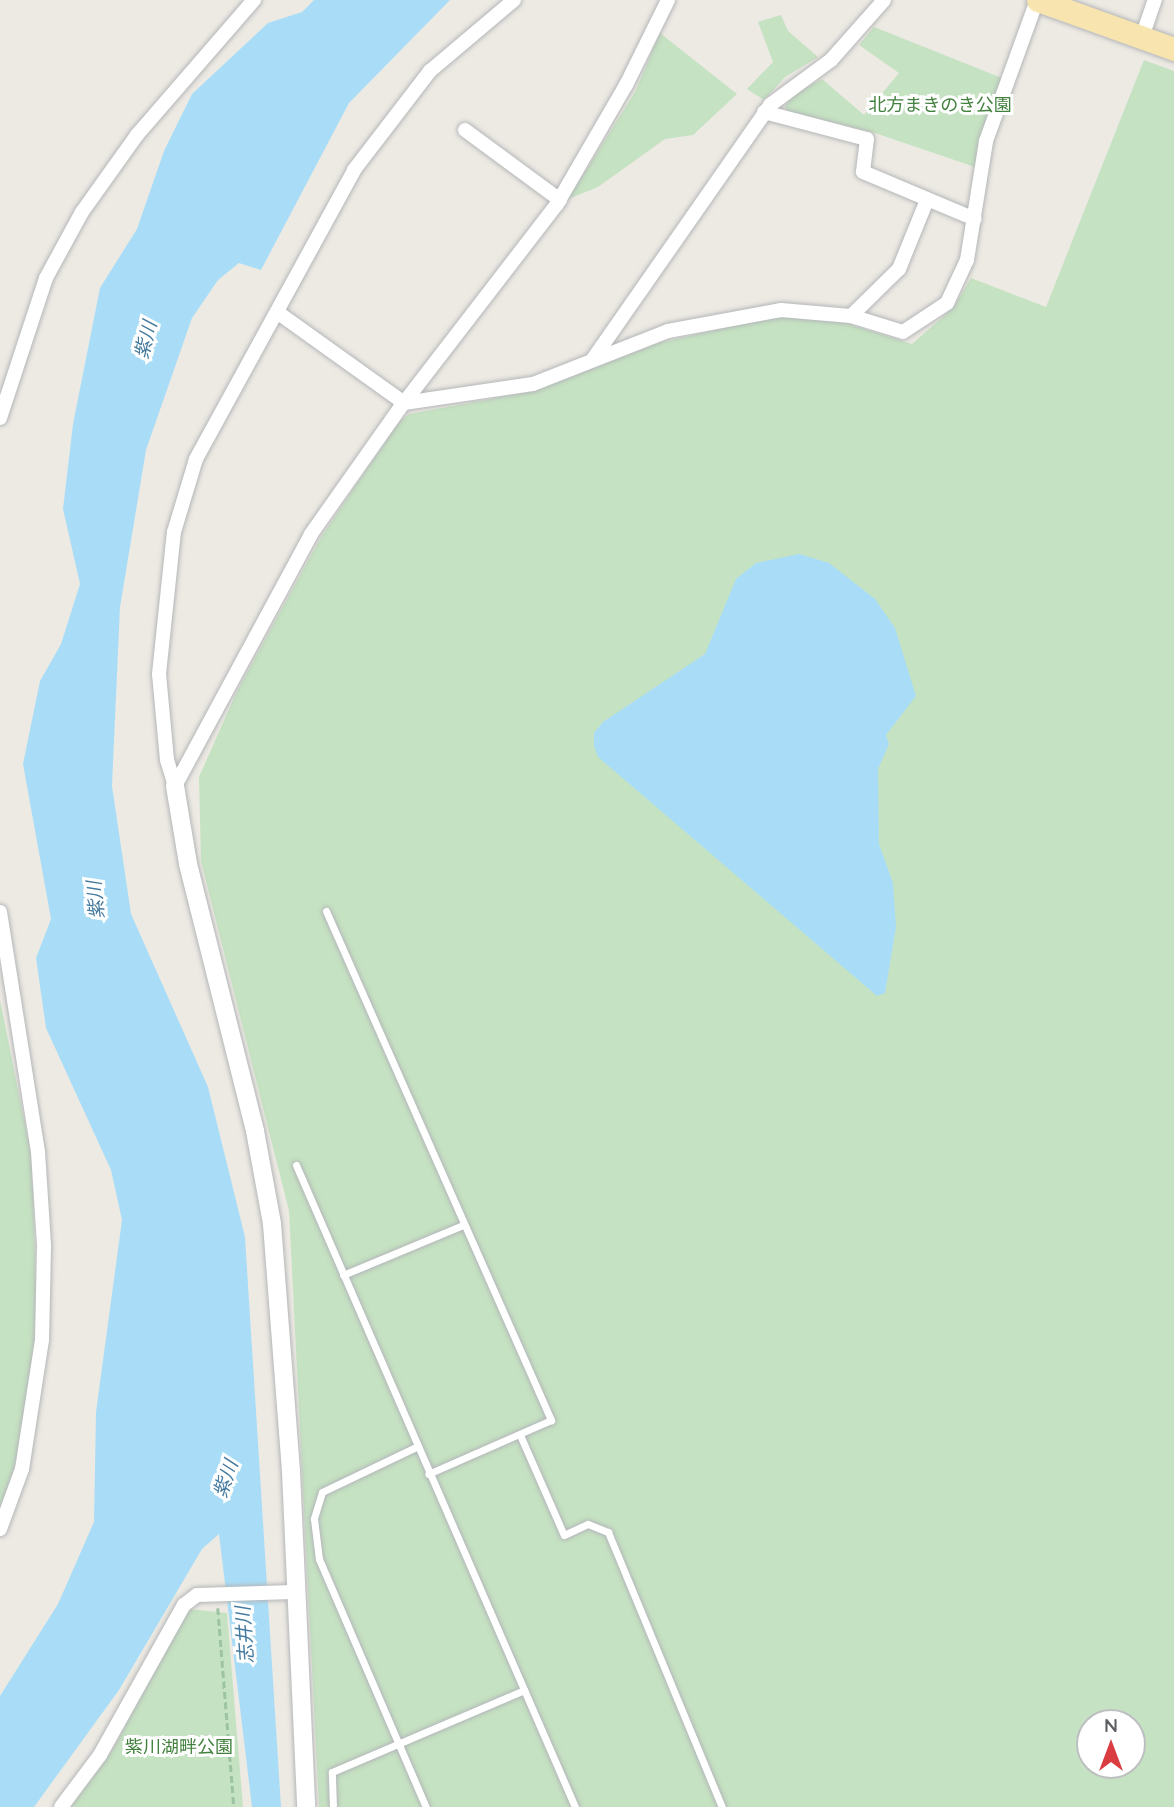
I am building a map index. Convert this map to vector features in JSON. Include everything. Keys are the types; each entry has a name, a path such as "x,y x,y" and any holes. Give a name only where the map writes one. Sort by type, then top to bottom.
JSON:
{"main road":[{"path":"1038,0 1174,50"}],"street":[{"path":"0,418 46,278 82,212 137,135 254,0"},
{"path":"306,1807 294,1592 290,1459 272,1224 255,1131 188,864 175,786 167,760 159,674 174,532 196,459 354,170 392,116 430,71 514,0"},
{"path":"175,786 311,534 404,404 560,200 626,85 668,0"},
{"path":"593,359 764,112 789,87 831,60 884,0"},
{"path":"277,312 404,404 533,384 668,331 769,312 851,316 903,332 947,303 967,260 986,141 1038,0"},
{"path":"1142,37 1155,0"},
{"path":"764,112 867,139 863,172 975,219"},
{"path":"466,130 560,200"},
{"path":"851,316 900,269 927,200"},
{"path":"0,912 38,1152 44,1246 42,1340 22,1469 0,1529"},
{"path":"61,1807 100,1755 184,1605 197,1595 294,1592"}],"lane":[{"path":"326,911 551,1420 428,1475"},
{"path":"296,1165 428,1475 575,1807"},
{"path":"343,1275 463,1224"},
{"path":"520,1435 564,1535 588,1524 608,1532 722,1807"},
{"path":"416,1447 322,1492 314,1519 319,1559 396,1744 426,1807"},
{"path":"333,1807 332,1772 524,1690"}],"path":[{"path":"217,1595 234,1807"}],"green space":[{"path":"781,15 788,31 818,57 785,77 764,100 747,89 773,62 758,22"},
{"name":"北方まきのき公園","path":"874,27 1002,78 975,167 875,133 787,111 785,105 799,91 822,79 864,115 899,73 859,45"},
{"path":"660,33 737,94 693,135 665,139 598,187 568,199 635,92"},
{"path":"1144,60 1174,71 1174,1807 319,1807 289,1211 201,861 199,777 237,691 321,537 398,423 409,414 535,391 658,343 779,316 836,320 912,344 953,308 971,278 1046,307"},
{"path":"0,1000 32,1159 36,1290 33,1376 14,1470 0,1510"},
{"name":"紫川湖畔公園","path":"189,1609 227,1613 243,1807 71,1807 112,1750"}],"water":[{"path":"314,0 450,0 349,103 261,270 239,263 218,280 192,318 146,450 120,607 112,786 131,914 208,1087 245,1237 281,1807 252,1807 219,1534 202,1549 119,1690 34,1807 0,1807 0,1696 58,1604 94,1522 96,1412 122,1220 111,1170 46,1028 36,958 51,919 23,764 40,681 61,644 80,584 63,509 73,424 100,288 137,229 164,151 192,94 268,23 302,12"},
{"path":"799,554 829,563 875,599 895,628 916,696 886,735 889,744 878,769 879,844 893,883 896,927 885,993 877,996 598,757 594,746 594,733 603,722 705,654 736,579 756,563"}],"water label":[{"name":"紫川","path":"146,340"},
{"name":"紫川","path":"96,900"},
{"name":"紫川","path":"226,1479"},
{"name":"志井川","path":"245,1635"}]}
